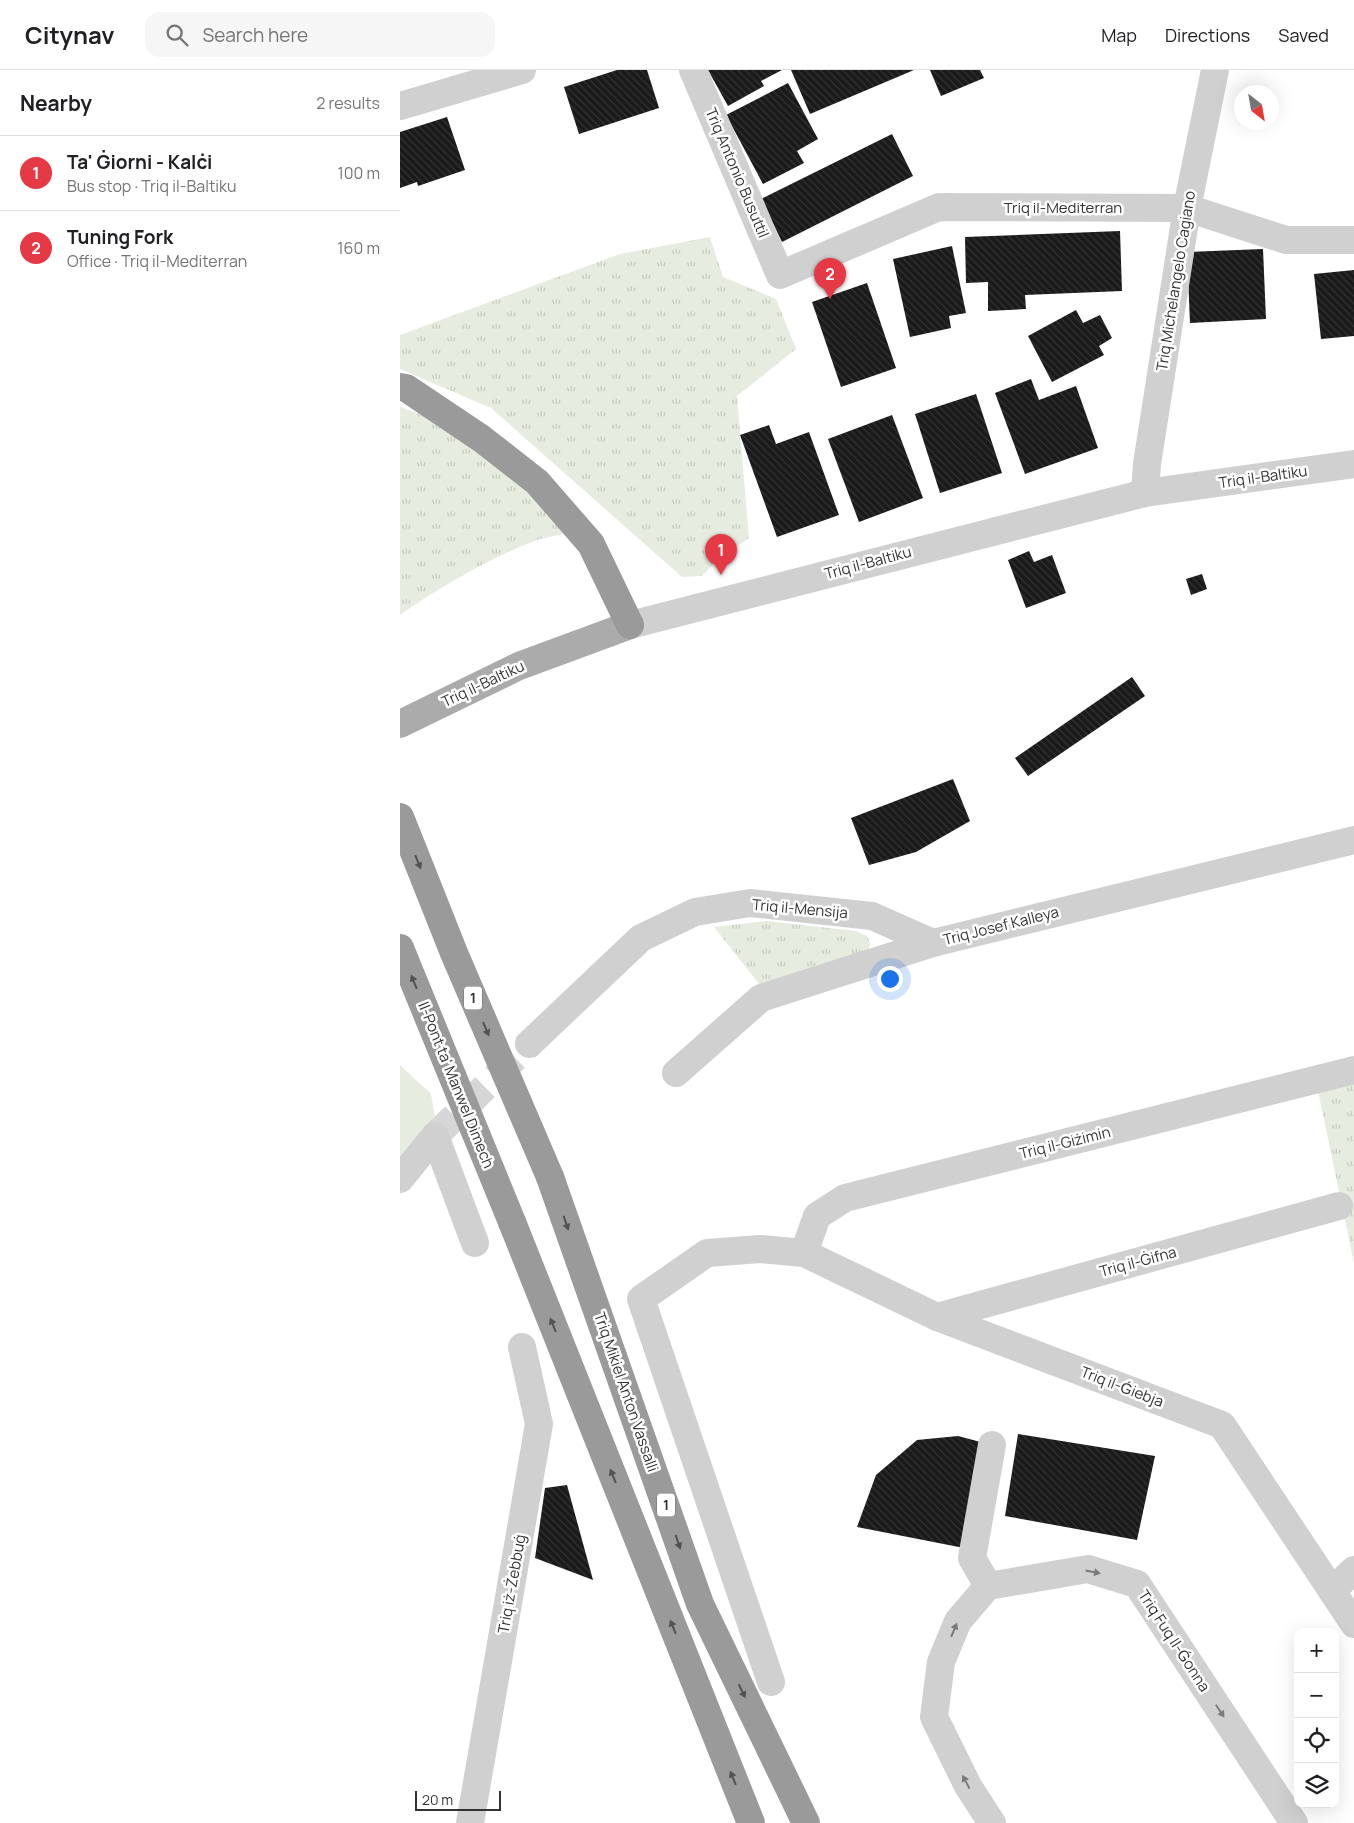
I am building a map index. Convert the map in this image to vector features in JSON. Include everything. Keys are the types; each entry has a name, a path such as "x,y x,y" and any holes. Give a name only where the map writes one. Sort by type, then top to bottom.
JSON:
{"highway":[{"path":"400,387 406,388 482,439 537,482 591,544 630,625"},
{"name":"Triq Mikiel Anton Vassalli","path":"400,817 454,953 550,1177 700,1604 806,1823"},
{"name":"Il-Pont ta' Manwel Dimech","path":"400,948 512,1222 751,1823"}],"main road":[{"name":"Triq il-Baltiku","path":"400,724 519,666 630,625"}],"street":[{"path":"400,106 522,70"},
{"name":"Triq Antonio Busuttil","path":"693,70 780,275"},
{"name":"Triq Michelangelo Cagiano","path":"1145,493 1147,464 1188,208 1215,70"},
{"name":"Triq il-Mediterran","path":"780,275 939,207 1188,208 1286,240 1354,240"},
{"name":"Triq il-Baltiku","path":"630,625 1145,493 1354,464"},
{"name":"Triq Josef Kalleya","path":"676,1072 761,998 933,943 1354,840"},
{"name":"Triq il-Mensija","path":"529,1044 641,938 695,912 750,903 872,916 933,943"},
{"name":"Triq il-Giżimin","path":"804,1253 817,1216 846,1198 1354,1070"},
{"path":"400,1179 435,1136 475,1243"},
{"name":"Triq il-Ġifna","path":"937,1317 1340,1206"},
{"path":"771,1682 641,1299 707,1253 760,1249 804,1253"},
{"name":"Triq il-Ǵiebja","path":"804,1253 937,1317 1222,1425 1354,1624"},
{"name":"Triq iż-Żebbuġ","path":"470,1823 539,1424 522,1346"},
{"path":"992,1445 972,1558 988,1586 958,1621 941,1662 934,1717 968,1786 992,1823"},
{"name":"Triq Fuq Il-Ǵonna","path":"988,1586 1088,1569 1137,1584 1294,1823"},
{"path":"1332,1591 1354,1570"}],"green space":[{"path":"710,237 723,277 776,299 796,349 737,396 749,538 717,560 702,576 682,577 491,408 400,369 400,335 620,254"},
{"path":"400,407 440,421 481,448 572,531 540,539 500,556 432,594 400,615"},
{"path":"767,921 856,931 867,936 870,944 868,952 764,990 714,927"},
{"path":"400,1065 431,1094 435,1116 400,1161"},
{"path":"1354,1082 1354,1263 1318,1091"}],"building":[{"path":"617,70 647,70 659,108 579,134 564,87"},
{"path":"708,70 782,70 761,81 764,86 728,106"},
{"path":"791,70 914,70 810,114"},
{"path":"930,70 980,70 984,78 941,96"},
{"path":"788,83 818,139 797,151 804,163 763,184 726,115"},
{"path":"447,117 465,170 418,186 417,182 400,188 400,132"},
{"path":"892,134 913,176 782,242 761,199"},
{"path":"1120,231 1122,291 1025,295 1026,309 988,311 988,282 966,283 965,237"},
{"path":"952,246 966,313 949,316 951,328 910,337 893,259"},
{"path":"1263,249 1266,319 1190,323 1187,252"},
{"path":"1354,270 1354,336 1321,339 1314,274"},
{"path":"867,283 896,368 841,387 812,302"},
{"path":"1076,310 1083,323 1100,315 1112,338 1099,346 1104,355 1052,382 1028,336"},
{"path":"1031,379 1039,400 1076,386 1098,448 1025,474 995,393"},
{"path":"976,394 1002,473 940,493 915,414"},
{"path":"892,415 923,498 859,522 828,439"},
{"path":"769,425 776,444 809,432 839,515 777,537 740,435"},
{"path":"1029,551 1034,562 1052,555 1066,593 1026,608 1008,560"},
{"path":"1202,574 1207,589 1191,595 1186,579"},
{"path":"1132,677 1145,696 1028,776 1015,758"},
{"path":"953,779 970,821 916,852 869,865 851,818"},
{"path":"1018,1434 1155,1456 1137,1540 1005,1516"},
{"path":"958,1436 992,1445 964,1548 857,1527 876,1475 917,1440"},
{"path":"567,1485 593,1580 535,1558 545,1488"}],"tunnel":[{"path":"435,1136 529,1044"}],"place":[{"name":"Tuning Fork","path":"830,299"},
{"name":"Ta' Ġiorni - Kalċi","path":"721,575"}]}
